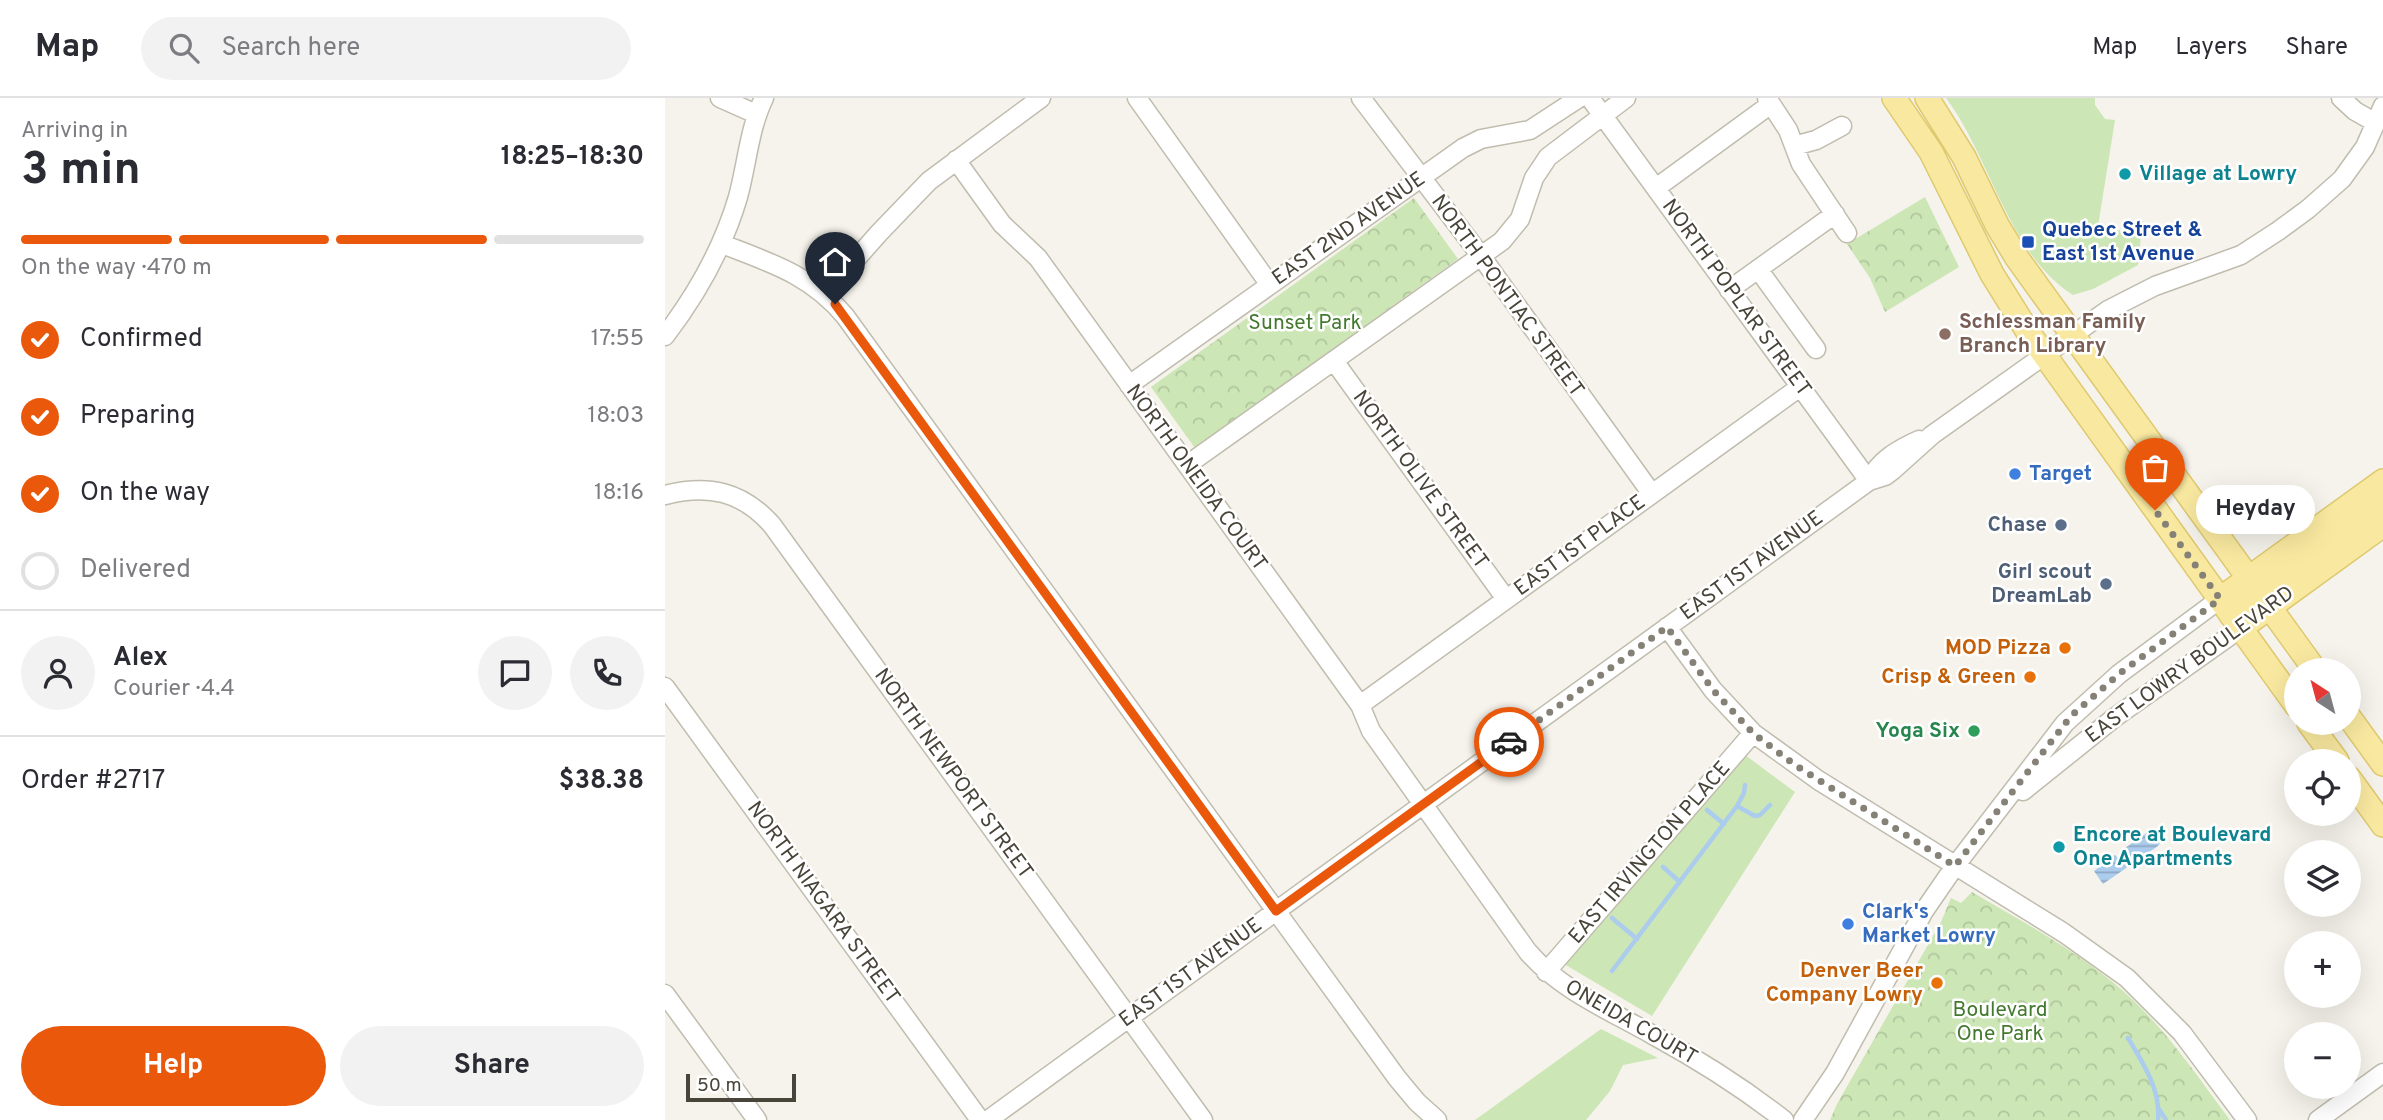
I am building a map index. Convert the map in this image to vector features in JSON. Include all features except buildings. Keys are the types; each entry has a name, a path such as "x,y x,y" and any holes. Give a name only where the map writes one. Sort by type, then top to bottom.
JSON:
{"main road":[{"path":"1895,98 1940,167 1996,282 2044,354 2284,688"},
{"path":"1927,98 1964,157 2005,240 2306,658"},
{"name":"EAST LOWRY BOULEVARD","path":"2230,614 2259,593 2383,481"},
{"path":"2259,593 2383,501"},
{"name":"EAST LOWRY BOULEVARD","path":"2230,614 2259,593 2383,526"},
{"path":"2361,733 2379,758"},
{"path":"2361,795 2383,825"}],"street":[{"path":"667,330 701,282 722,244 738,198 760,106 720,98"},
{"path":"825,294 916,193 1041,98"},
{"path":"1137,98 1271,285"},
{"name":"NORTH PONTIAC STREET","path":"1361,98 1481,257 1652,494"},
{"name":"EAST 2ND AVENUE","path":"1129,385 1473,142 1496,135 1530,130 1579,98"},
{"name":"NORTH POPLAR STREET","path":"1590,98 1869,481"},
{"path":"1187,465 1502,241 1517,224 1534,178 1548,157 1626,98"},
{"path":"2341,98 2355,111 2380,114"},
{"path":"1656,188 1769,101 1783,121 1801,164 1847,233"},
{"name":"EAST 1ST AVENUE","path":"988,1120 1869,481 1885,476 1932,435 2044,354 2124,300 2232,259 2278,231 2342,179 2365,147 2380,114"},
{"path":"1794,146 1816,140 1842,126"},
{"name":"NORTH ONEIDA COURT","path":"956,160 1002,224 1038,258 1360,705 1371,731 1423,805"},
{"path":"1729,290 1835,214"},
{"path":"722,244 796,274 825,294 854,327 1403,1085 1437,1120"},
{"path":"1758,269 1816,349"},
{"name":"NORTH OLIVE STREET","path":"1334,361 1506,599"},
{"name":"EAST 1ST PLACE","path":"1360,705 1800,387"},
{"name":"NORTH NEWPORT STREET","path":"665,495 696,489 725,493 750,504 772,525 1203,1120"},
{"name":"EAST LOWRY BOULEVARD","path":"1803,1120 1840,1063 1906,942 1955,866 2066,723 2081,707 2147,652 2230,614"},
{"name":"EAST LOWRY BOULEVARD","path":"2001,809 2114,718 2230,614"},
{"path":"1667,627 1713,690 1753,733 1795,765 2064,933 2135,985 2182,1033 2247,1120"},
{"name":"NORTH NIAGARA STREET","path":"665,687 980,1120"},
{"name":"EAST IRVINGTON PLACE","path":"1546,972 1753,733"},
{"name":"ONEIDA COURT","path":"1423,805 1520,941 1546,972 1575,993 1702,1063 1784,1120"},
{"path":"665,994 757,1120"},
{"path":"2318,1120 2383,1073"}],"green space":[{"path":"1946,98 2095,98 2095,105 2105,119 2115,120 2098,226 2141,235 2138,265 2093,289 2073,295 2051,277 2016,230 1976,148"},
{"path":"1925,197 1959,267 1885,312 1870,278 1847,244"},
{"name":"Sunset Park","path":"1414,198 1458,259 1195,448 1151,387"},
{"path":"1745,755 1795,792 1652,1016 1564,964"},
{"name":"Boulevard One Park","path":"1972,892 2057,943 2118,986 2162,1030 2230,1120 1830,1120 1941,922 1951,898 1961,903"},
{"path":"1601,1029 1658,1058 1623,1065 1610,1091 1586,1120 1475,1120"}],"water":[{"path":"2151,830 2160,843 2158,846 2103,884 2094,871 2115,855 2119,859 2128,853 2125,848"}],"waterway":[{"path":"1612,971 1737,806 1745,785"},
{"path":"1737,806 1755,816 1760,815 1770,805"},
{"path":"1707,810 1724,824"},
{"path":"1663,867 1680,882"},
{"path":"1612,918 1637,939"},
{"path":"2128,1038 2154,1087 2158,1120"},
{"path":"2159,1109 2166,1120"}],"way so far":[{"path":"1509,742 1667,627 1713,690 1753,733 1795,765 1955,866 2071,716 2147,652 2220,599 2155,510"}],"place":[{"name":"Village at Lowry","path":"2125,174"},
{"name":"Quebec Street & East 1st Avenue","path":"2028,242"},
{"name":"Schlessman Family Branch Library","path":"1945,334"},
{"name":"Target","path":"2015,474"},
{"name":"Heyday","path":"2155,510"},
{"name":"Chase","path":"2061,525"},
{"name":"Girl scout DreamLab","path":"2106,584"},
{"name":"MOD Pizza","path":"2065,648"},
{"name":"Crisp & Green","path":"2030,677"},
{"name":"Yoga Six","path":"1974,731"},
{"name":"Encore at Boulevard One Apartments","path":"2059,847"},
{"name":"Clark's Market Lowry","path":"1848,924"},
{"name":"Denver Beer Company Lowry","path":"1937,983"}],"route":[{"path":"835,304 1276,911 1509,742"}]}
